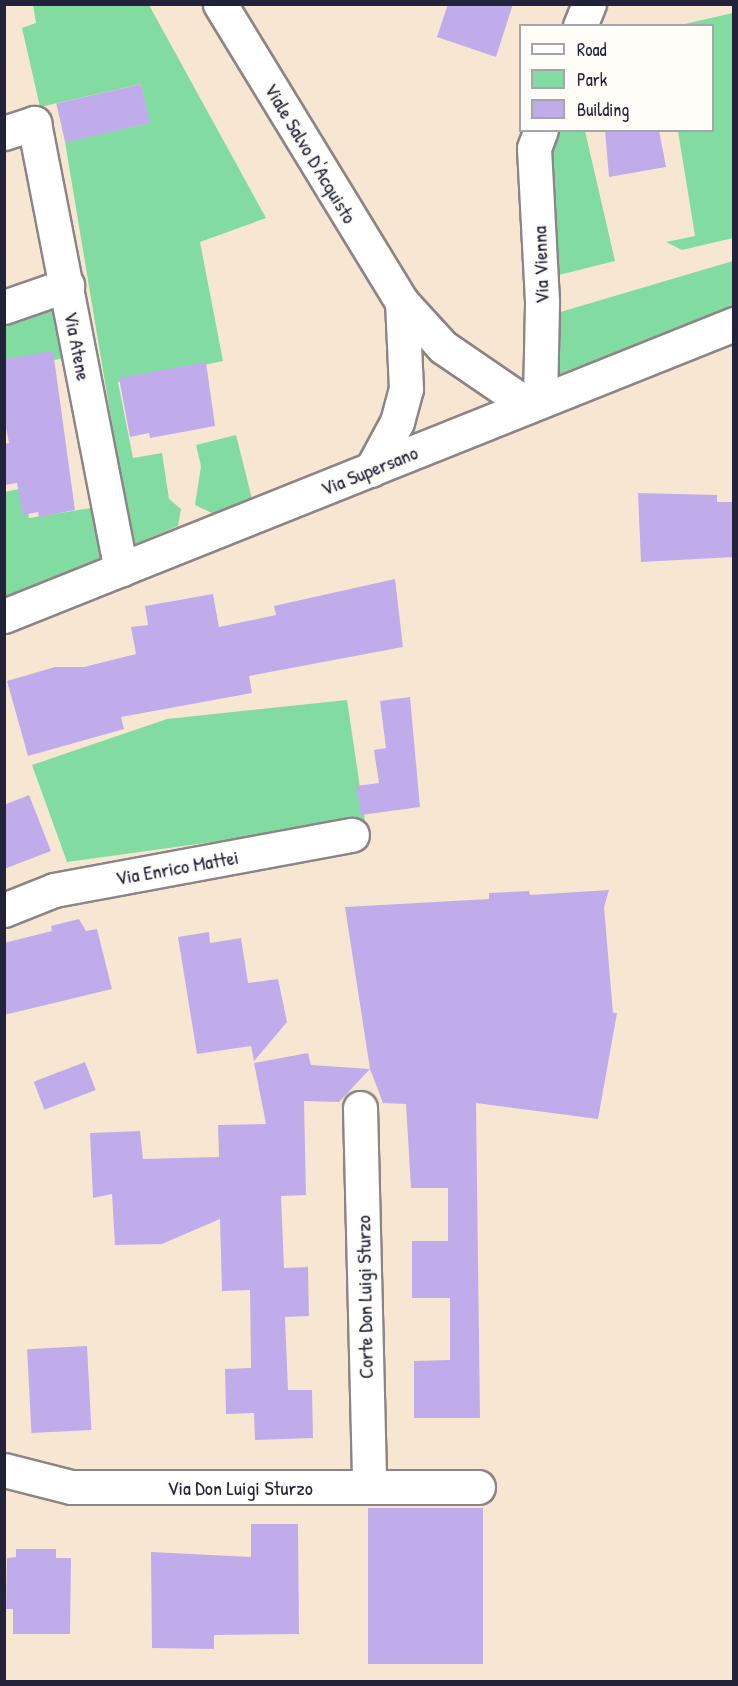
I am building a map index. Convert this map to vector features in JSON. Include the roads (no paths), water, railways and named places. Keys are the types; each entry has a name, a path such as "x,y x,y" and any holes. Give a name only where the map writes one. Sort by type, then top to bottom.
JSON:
{"street":[{"name":"Viale Salvo D'Acquisto","path":"220,4 402,302 443,347 534,403"},
{"path":"581,24 589,4"},
{"name":"Via Atene","path":"19,128 67,285 121,570"},
{"name":"Via Vienna","path":"534,403 542,301 534,148 540,132"},
{"path":"4,307 67,285"},
{"name":"Viale Salvo D'Acquisto","path":"371,470 397,422 406,388 402,302"},
{"name":"Via Supersano","path":"4,616 734,324"},
{"name":"Via Enrico Mattei","path":"4,910 54,890 352,835"},
{"name":"Corte Don Luigi Sturzo","path":"360,1108 369,1487"},
{"name":"Via Don Luigi Sturzo","path":"4,1470 71,1487 478,1487"}]}
